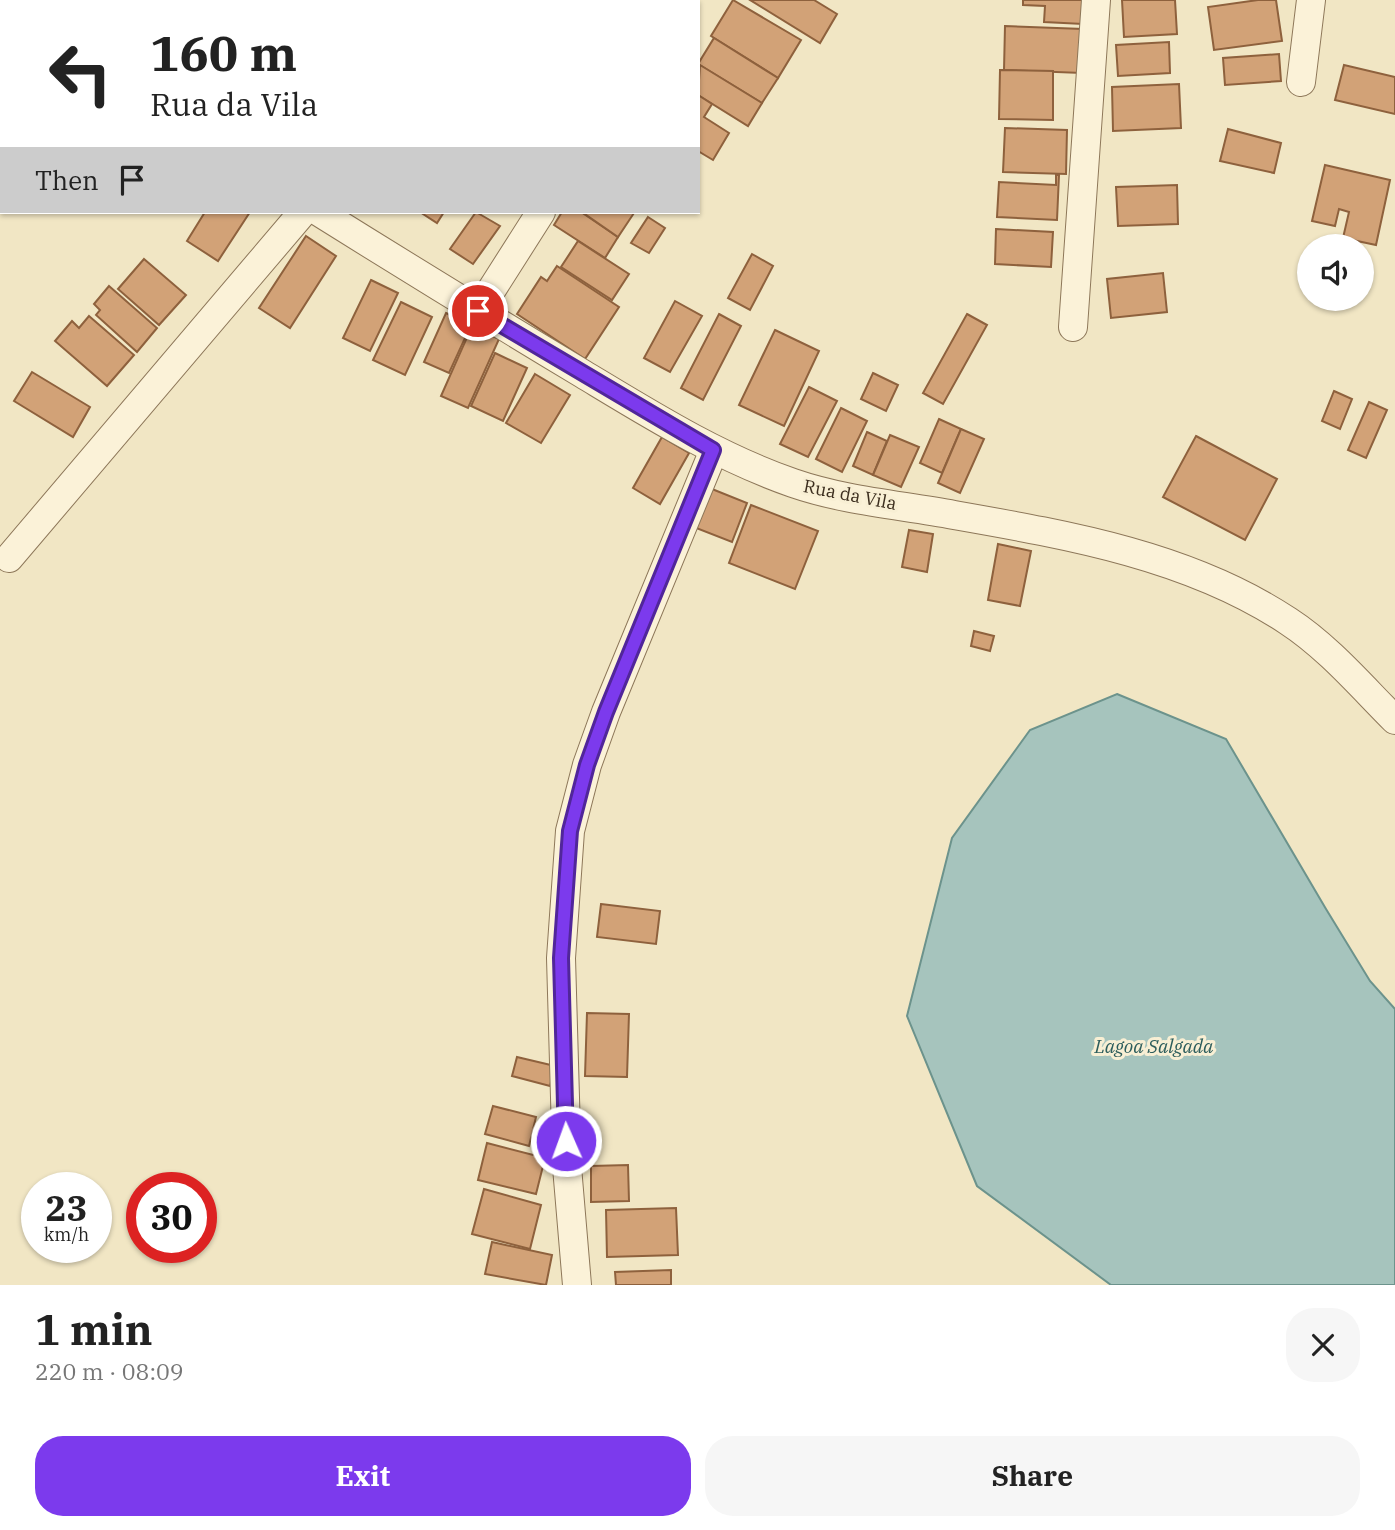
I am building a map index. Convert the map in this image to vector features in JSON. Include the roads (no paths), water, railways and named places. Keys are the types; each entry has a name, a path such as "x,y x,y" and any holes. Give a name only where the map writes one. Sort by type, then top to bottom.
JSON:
{"street":[{"path":"1073,327 1096,0"},
{"path":"1301,82 1311,0"},
{"path":"9,558 301,214"},
{"name":"Rua da Vila","path":"322,214 478,311 713,450 794,484 840,496 1055,533 1206,576 1252,599 1291,623 1326,652 1395,720"},
{"path":"478,311 540,214"},
{"path":"577,1285 567,1167 561,958 570,831 587,765 606,712 713,450"}],"water":[{"name":"Lagoa Salgada","path":"1117,694 1226,739 1370,981 1395,1009 1395,1285 1111,1285 977,1186 907,1016 952,838 1030,730"}]}
